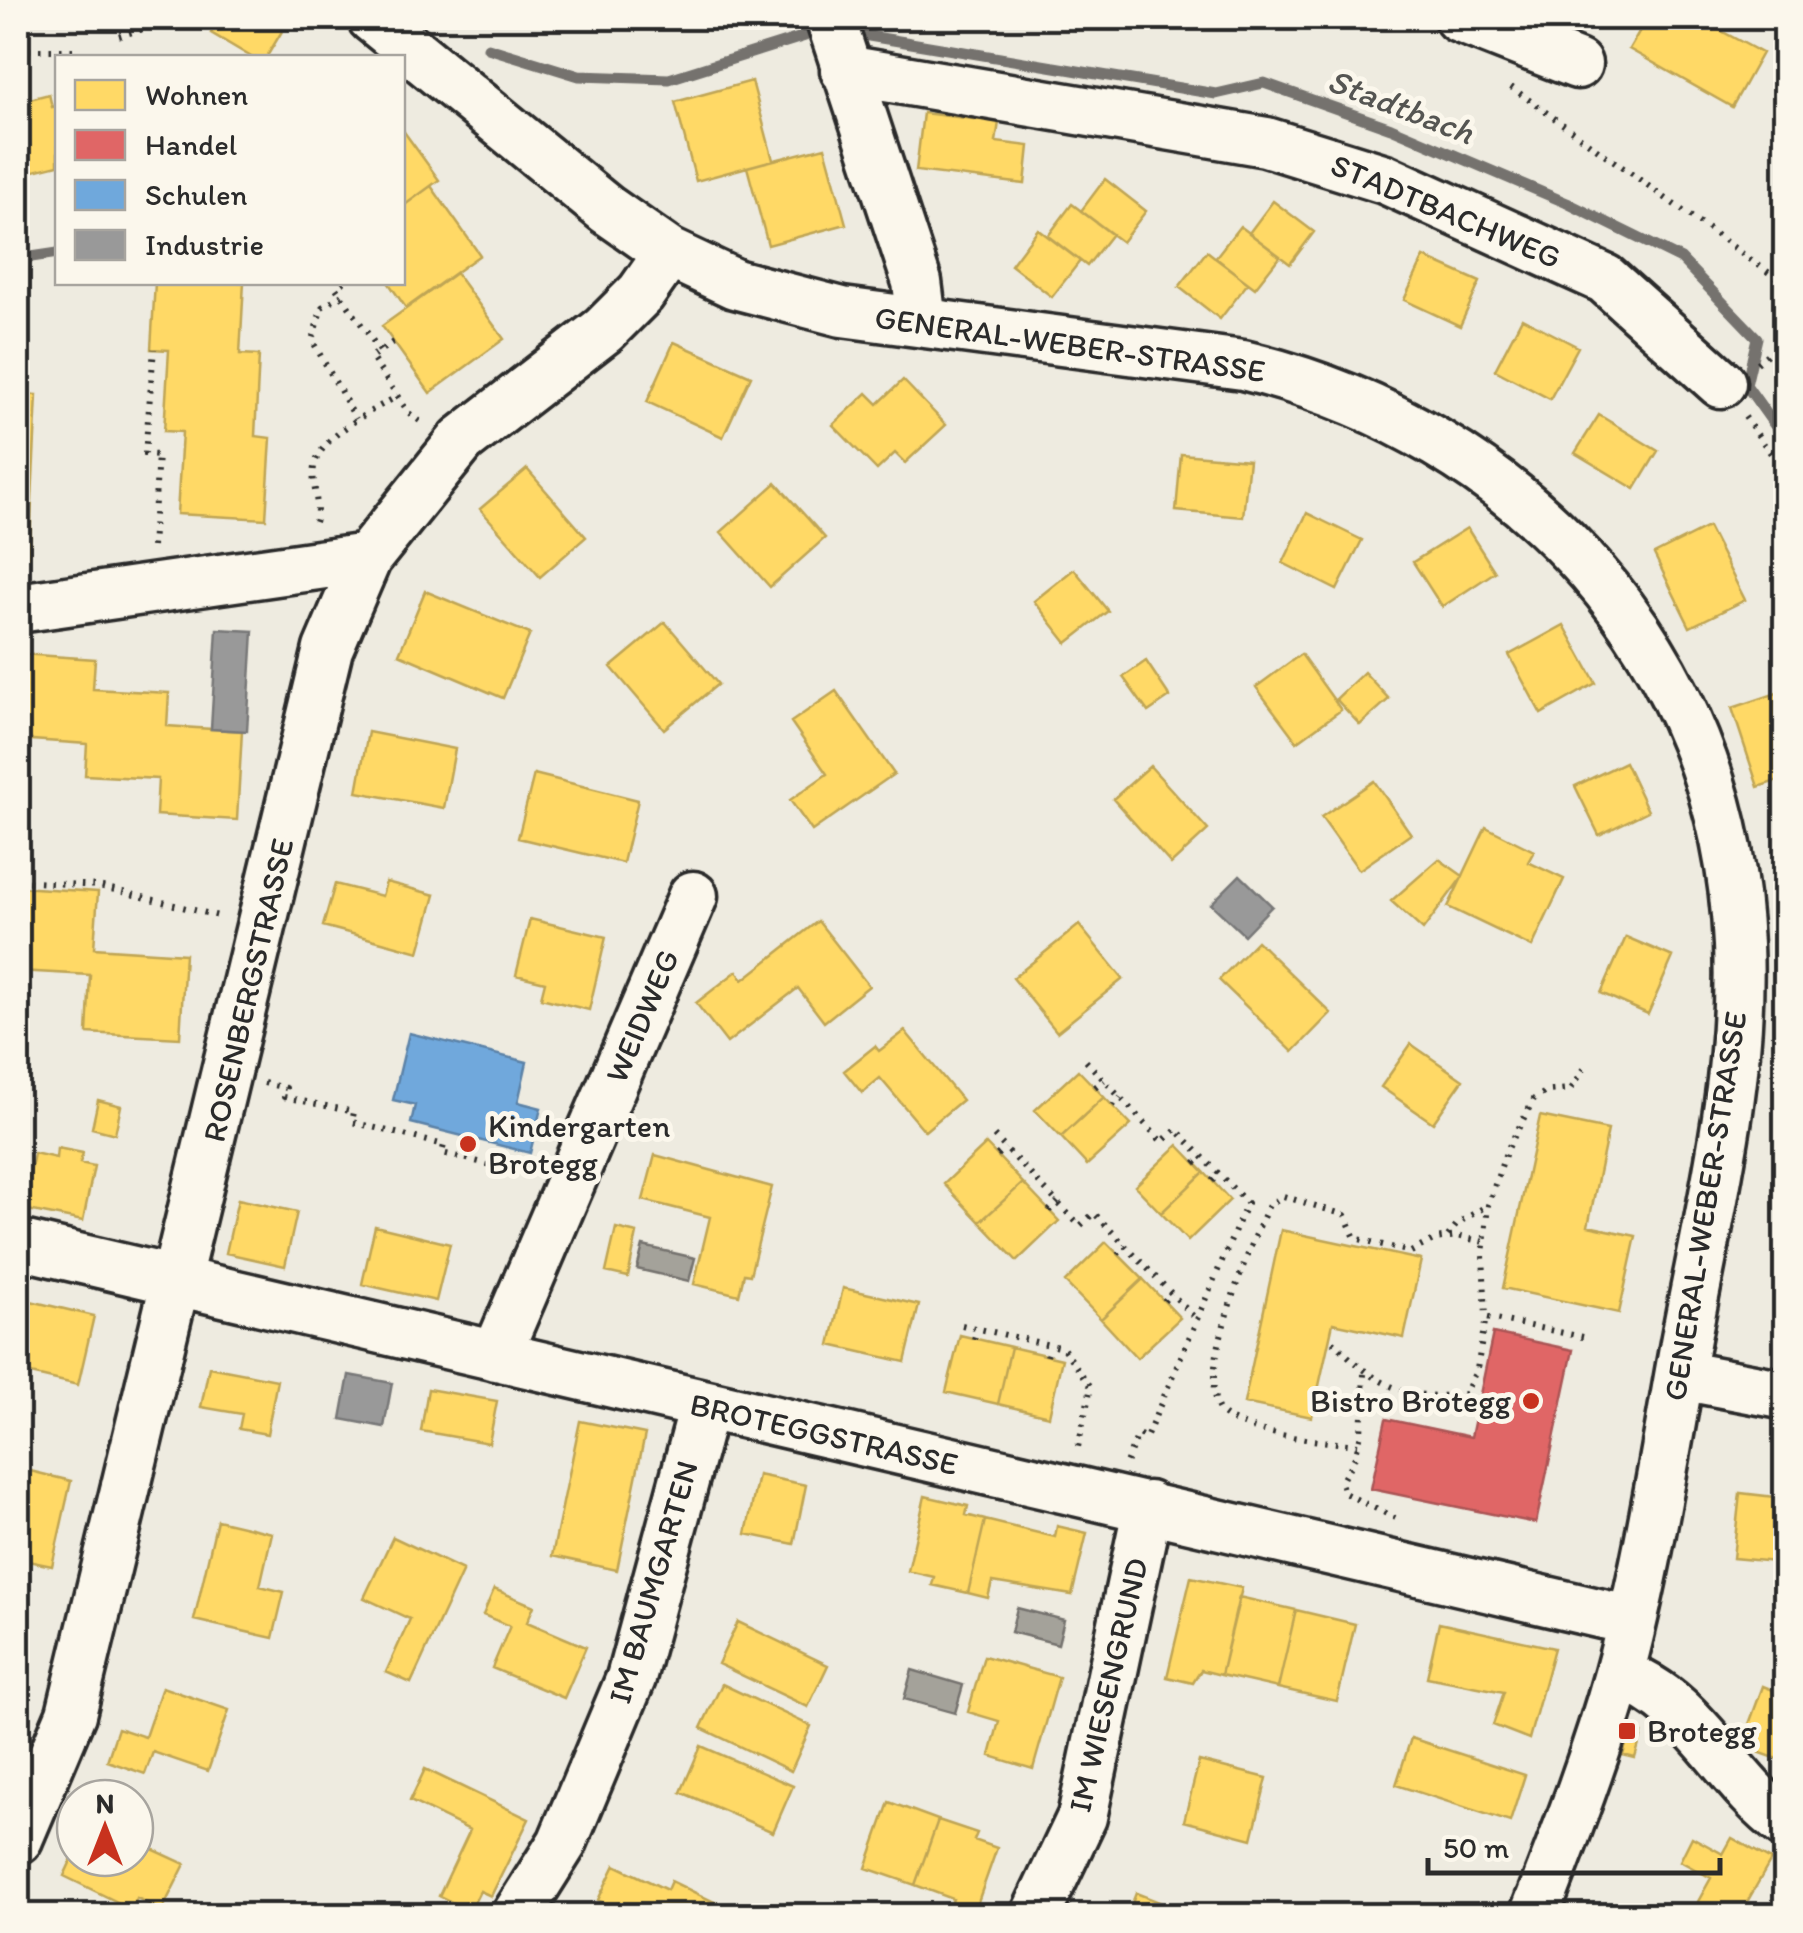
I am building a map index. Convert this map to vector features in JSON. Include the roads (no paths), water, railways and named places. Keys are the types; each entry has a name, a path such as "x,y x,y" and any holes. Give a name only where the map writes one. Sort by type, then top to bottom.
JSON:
{"street":[{"name":"GENERAL-WEBER-STRASSE","path":"372,18 606,208 669,253 735,284 827,310 1243,365 1308,381 1360,400 1446,446 1481,470 1586,562 1624,612 1679,707 1728,838 1738,945 1734,1048 1680,1375 1632,1621 1585,1783 1534,1916"},
{"path":"830,18 917,282 922,322"},
{"path":"1458,18 1577,64"},
{"name":"STADTBACHWEG","path":"845,70 1266,142 1385,178 1606,279 1721,384"},
{"name":"ROSENBERGSTRASSE","path":"18,1836 72,1714 179,1282 328,649 368,558 462,440 604,330 641,294 669,253"},
{"path":"18,608 368,558"},
{"name":"WEIDWEG","path":"496,1356 693,896"},
{"name":"BROTEGGSTRASSE","path":"18,1244 704,1407 1135,1490 1632,1621"},
{"path":"1680,1375 1786,1395"},
{"name":"IM BAUMGARTEN","path":"516,1916 562,1843 631,1678 704,1407"},
{"name":"IM WIESENGRUND","path":"1036,1916 1082,1817 1135,1490"},
{"path":"1619,1674 1650,1685 1676,1705 1742,1788 1786,1824"}],"waterway":[{"name":"Stadtbach","path":"863,35 1216,94 1264,83 1391,128 1567,203 1681,259 1757,338 1746,385 1786,441"},
{"name":"Stadtbach","path":"488,48 579,76 669,79 805,36"},
{"name":"Stadtbach","path":"18,259 55,253"}],"place":[{"name":"Kindergarten Brotegg","path":"468,1144"},
{"name":"Bistro Brotegg","path":"1531,1401"},
{"name":"Brotegg","path":"1627,1731"}]}
